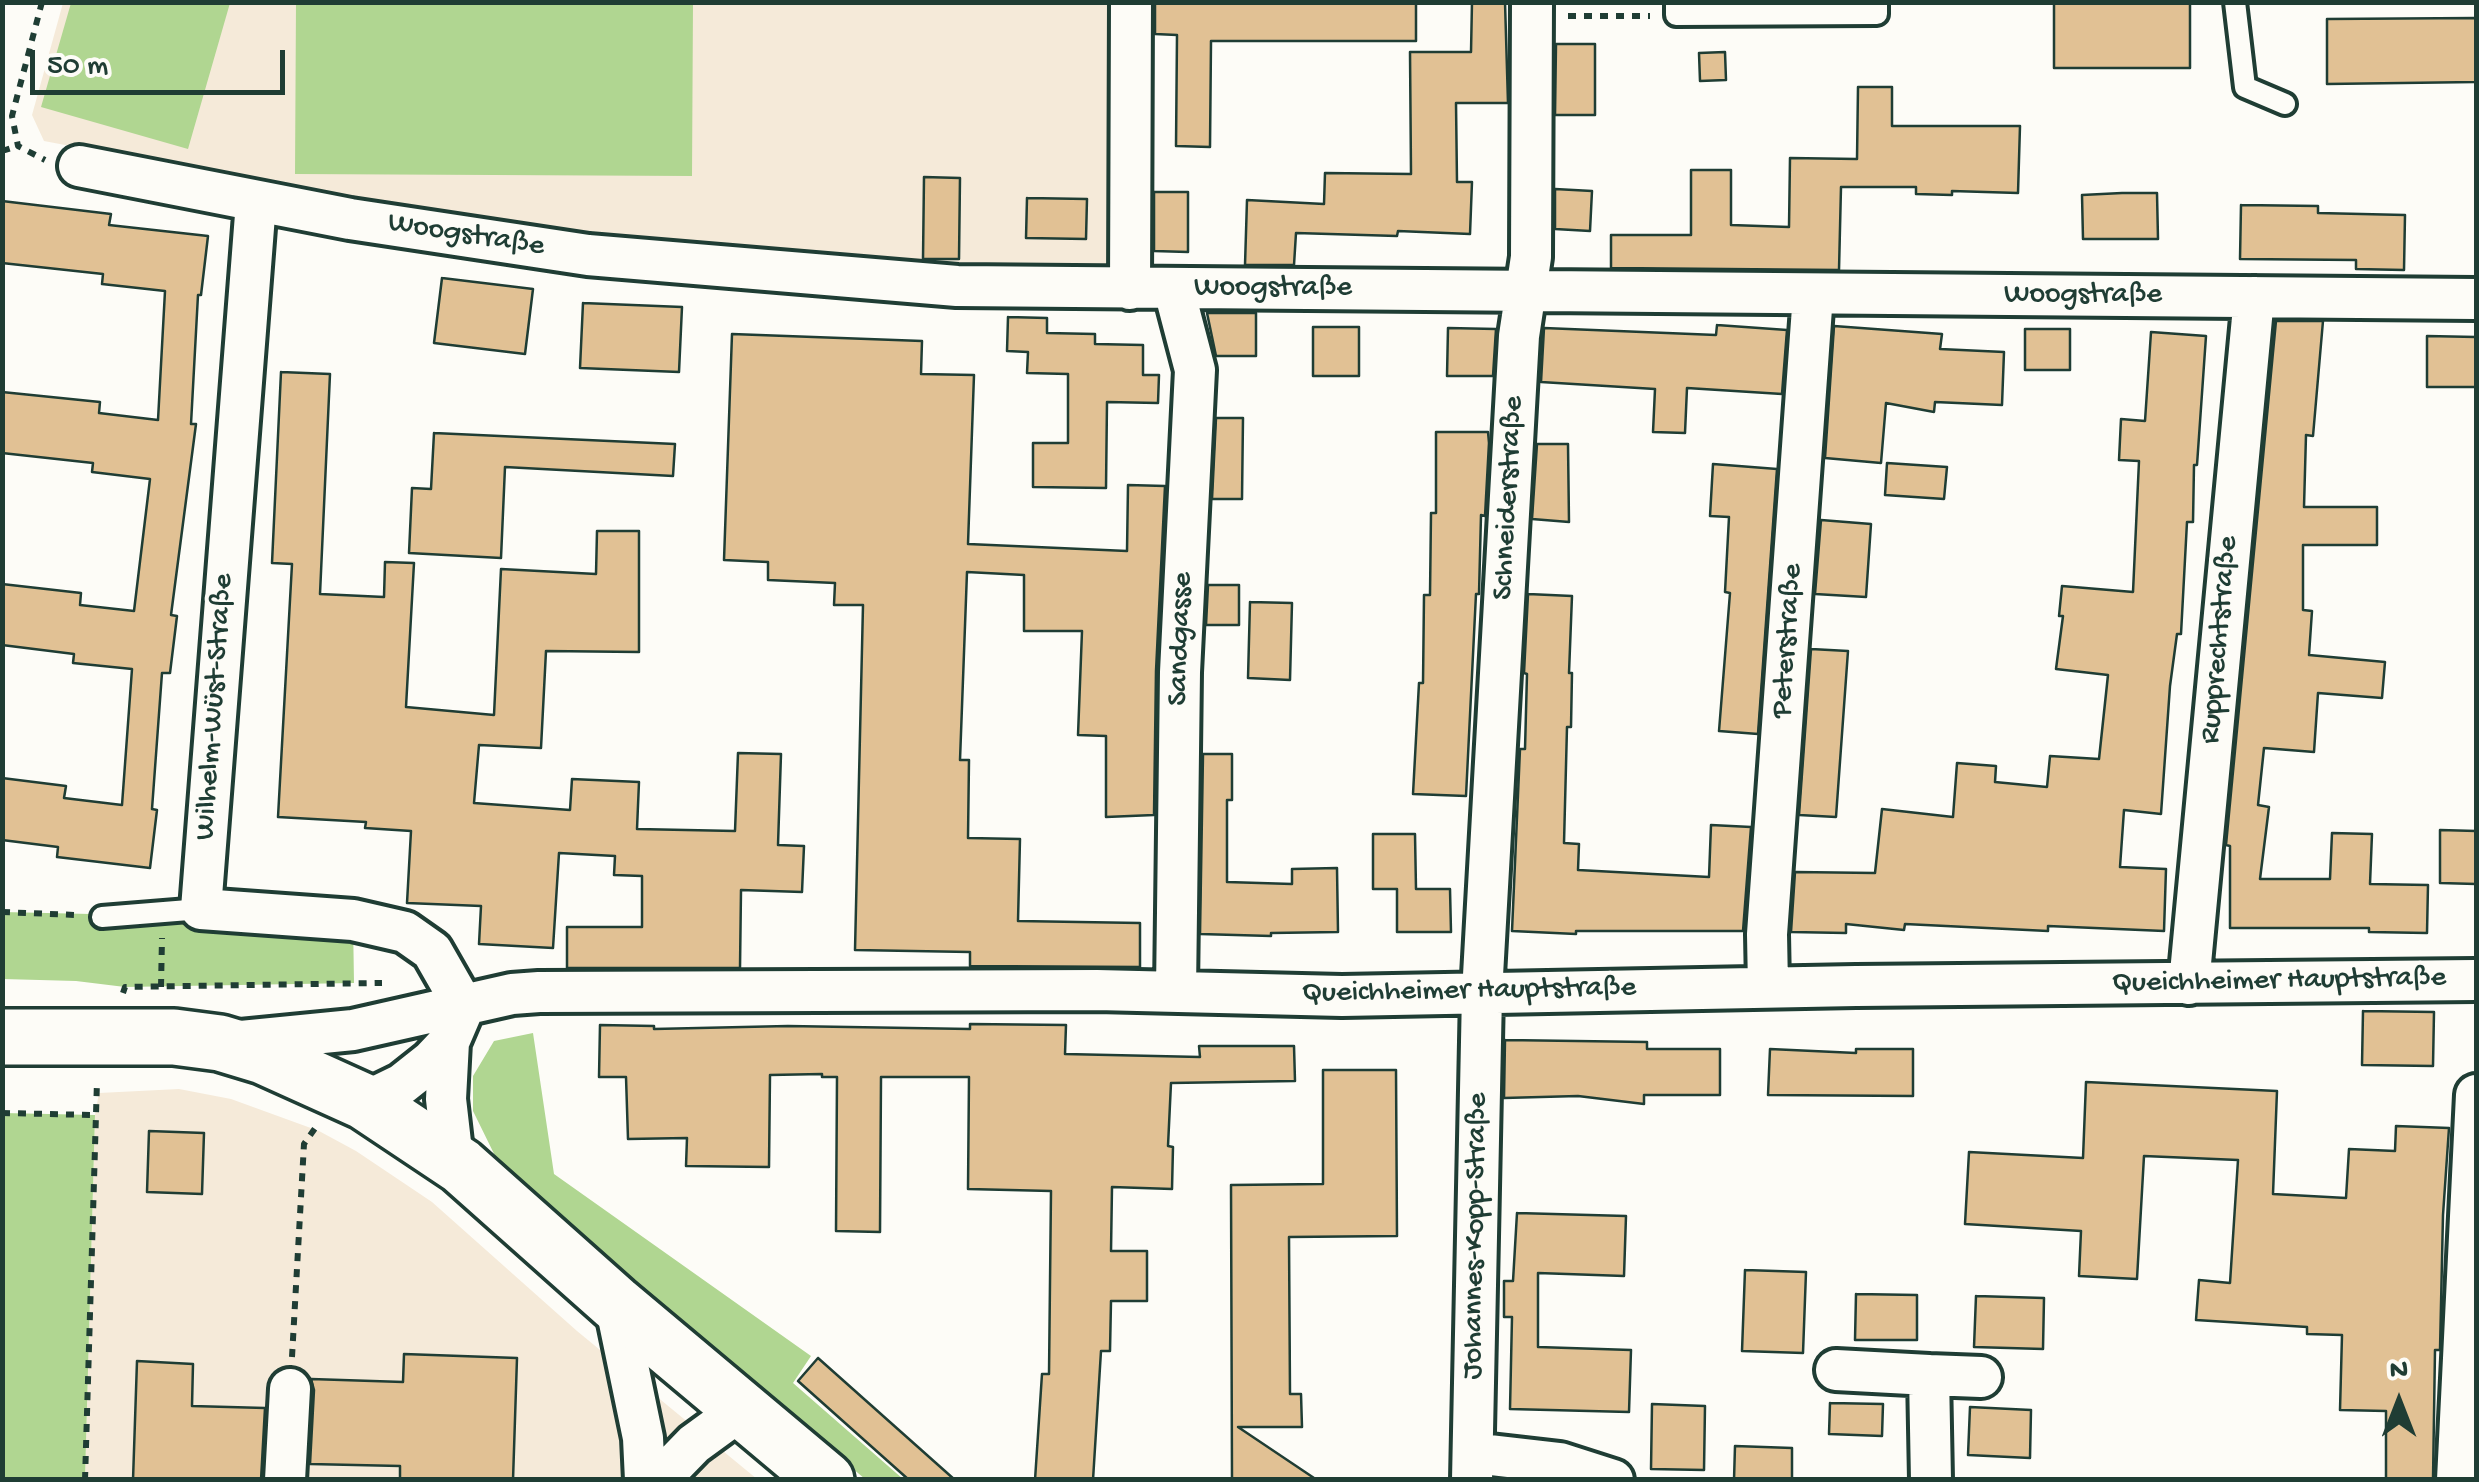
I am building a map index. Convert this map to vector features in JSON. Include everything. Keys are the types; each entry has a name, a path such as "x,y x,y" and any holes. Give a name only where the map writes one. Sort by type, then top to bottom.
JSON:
{"main road":[{"path":"2,1037 174,1037 220,1044 263,1056 353,1096 453,1160 614,1303 826,1480"}],"street":[{"path":"1130,289 1131,2"},
{"name":"Schneiderstraße","path":"1482,993 1519,336 1531,258 1532,10"},
{"name":"Woogstraße","path":"79,166 256,202 452,235 642,260 910,283 1174,290 1525,289 2476,299"},
{"name":"Wilhelm-Wüst-Straße","path":"182,910 256,202"},
{"name":"Sandgasse","path":"1174,290 1195,370 1178,726 1176,991"},
{"name":"Peterstraße","path":"1768,987 1766,934 1813,294"},
{"name":"Rupprechtstraße","path":"2189,984 2254,297"},
{"path":"182,910 354,920 405,932 432,950 457,1025 446,1099 453,1160"},
{"name":"Queichheimer Hauptstraße","path":"353,1096 402,1084 457,1025 512,994 540,992 1176,991 1342,996 2476,980"},
{"name":"Johannes-Kopp-Straße","path":"1472,1466 1482,993"},
{"path":"353,1096 380,1053 392,1002"},
{"name":"Queichheimer Hauptstraße","path":"220,1044 353,1030 392,1002 457,1025"},
{"path":"2463,1477 2476,1095"},
{"path":"614,1303 643,1438 645,1480"},
{"path":"1836,1370 1981,1377"},
{"path":"1928,1375 1931,1480"},
{"path":"285,1480 290,1388"},
{"path":"659,1480 694,1444 742,1409"},
{"path":"1472,1466 1560,1463 1613,1480"}],"lane":[{"path":"1676,9 1877,14 1877,2"},
{"path":"2235,2 2245,88 2286,104"},
{"path":"102,916 182,910"}],"path":[{"path":"18,146 12,116 42,2"},
{"path":"1532,10 1676,9"},
{"path":"2,150 18,146 48,161 79,166"},
{"path":"162,987 182,910"},
{"path":"2,912 102,916"},
{"path":"105,1037 126,987 392,1002"},
{"path":"290,1388 304,1144 353,1096"},
{"path":"2,1113 95,1115 85,1480"}],"shaded area":[{"path":"63,3 1119,3 1126,254 1104,276 746,263 522,232 44,141 32,115"},
{"path":"179,1089 231,1099 319,1131 432,1202 577,1331 757,1479 85,1480 95,1115 99,1093"}],"green space":[{"path":"71,3 230,3 188,149 41,107"},
{"path":"296,3 693,3 692,176 295,174"},
{"path":"3,912 353,920 354,983 125,987 3,979"},
{"path":"533,1033 554,1174 811,1356 793,1383 903,1479 865,1479 502,1170 473,1111 473,1076 494,1041"},
{"path":"3,1113 95,1115 85,1479 3,1479"}],"building":[{"path":"1155,2 1416,2 1416,41 1211,41 1210,147 1176,146 1177,35 1155,34"},
{"path":"1472,2 1505,2 1508,103 1456,103 1457,182 1472,182 1470,234 1296,233 1294,265 1245,265 1247,200 1324,204 1325,173 1411,174 1410,52 1471,52"},
{"path":"2054,2 2190,2 2190,68 2054,68"},
{"path":"2476,18 2476,82 2327,84 2327,19"},
{"path":"1556,44 1595,44 1595,115 1555,115"},
{"path":"1725,52 1726,80 1700,81 1699,53"},
{"path":"1858,87 1892,87 1892,126 2020,126 2018,193 1916,194 1916,187 1841,187 1839,270 1611,268 1611,235 1691,235 1691,170 1731,170 1731,225 1789,227 1790,158 1857,159"},
{"path":"924,177 960,178 959,259 923,259"},
{"path":"1555,189 1592,191 1590,231 1555,229"},
{"path":"1154,192 1188,192 1188,252 1154,251"},
{"path":"2157,193 2158,239 2083,239 2082,195"},
{"path":"1027,198 1087,199 1086,239 1026,238"},
{"path":"2,201 111,214 109,225 208,236 198,295 191,424 196,424 171,615 177,616 170,673 162,673 152,809 157,810 150,868 57,857 58,847 2,840 2,778 66,786 64,798 122,805 132,669 73,663 74,654 2,645 2,584 81,593 80,605 134,611 150,479 92,472 93,463 2,453 2,392 100,402 99,413 158,420 165,291 102,284 103,274 2,263"},
{"path":"2241,205 2318,206 2318,213 2405,215 2404,270 2356,269 2356,260 2240,259"},
{"path":"442,278 533,289 525,354 434,343"},
{"path":"583,303 682,307 679,372 580,368"},
{"path":"1207,313 1256,313 1256,356 1216,356"},
{"path":"1008,317 1047,318 1047,333 1095,334 1095,344 1143,345 1143,375 1159,375 1158,403 1107,402 1106,488 1033,487 1033,443 1068,443 1068,374 1027,373 1028,352 1007,351"},
{"path":"2276,321 2323,321 2313,436 2306,435 2304,507 2377,507 2377,545 2303,545 2303,610 2312,611 2309,655 2385,662 2382,698 2318,693 2314,752 2264,748 2258,805 2269,807 2260,879 2330,879 2332,833 2372,834 2370,884 2428,885 2427,933 2369,932 2369,928 2230,928 2230,846 2226,845"},
{"path":"1717,325 1787,330 1782,394 1687,388 1685,433 1653,432 1655,389 1541,382 1544,328 1716,335"},
{"path":"1834,326 1942,334 1940,349 2004,352 2002,405 1935,402 1934,412 1886,403 1881,463 1825,458"},
{"path":"1313,327 1359,327 1359,376 1313,376"},
{"path":"1448,328 1496,329 1493,376 1447,376"},
{"path":"2025,329 2070,329 2070,370 2025,370"},
{"path":"2151,332 2206,336 2193,522 2187,522 2181,634 2177,634 2170,686 2161,814 2124,810 2120,867 2166,869 2164,931 2048,926 2048,931 1905,924 1904,930 1846,924 1846,933 1791,932 1795,872 1875,873 1882,809 1953,817 1957,763 1996,766 1995,782 2047,787 2050,756 2099,759 2108,675 2056,669 2063,616 2059,616 2062,586 2133,592 2139,461 2119,460 2121,419 2145,421"},
{"path":"732,334 922,341 921,374 974,375 968,544 1127,551 1128,485 1165,486 1154,815 1106,817 1106,736 1078,735 1082,631 1024,631 1024,575 967,572 960,760 969,760 968,838 1020,839 1018,921 1140,923 1140,967 970,966 970,952 855,950 863,605 834,605 835,583 768,580 768,562 724,560"},
{"path":"2427,336 2476,337 2476,387 2427,387"},
{"path":"281,372 330,374 320,594 384,597 385,562 414,563 406,707 494,715 501,569 596,574 597,531 639,531 639,652 546,651 541,748 479,745 474,803 570,810 572,779 639,782 637,829 735,831 738,753 781,754 778,845 804,846 802,892 741,890 740,968 567,968 567,927 642,927 642,876 614,875 615,856 559,853 553,948 479,944 481,906 407,903 411,831 365,828 366,822 278,817 292,564 272,563"},
{"path":"1216,418 1243,418 1242,499 1212,499"},
{"path":"1436,432 1488,432 1489,443 1485,516 1481,515 1466,796 1413,794 1419,683 1423,683 1424,595 1430,595 1431,513 1436,513"},
{"path":"434,433 675,444 673,476 505,467 501,558 409,553 412,488 431,489"},
{"path":"1537,444 1568,444 1569,522 1532,519"},
{"path":"1887,463 1947,467 1944,499 1885,495"},
{"path":"1713,464 1777,469 1758,734 1719,731 1730,593 1725,592 1729,517 1710,516"},
{"path":"1821,520 1871,524 1866,597 1815,594"},
{"path":"1208,585 1239,585 1239,625 1206,625"},
{"path":"1528,594 1572,596 1571,727 1567,727 1564,843 1579,844 1578,870 1709,877 1711,825 1751,827 1743,931 1512,931 1520,749 1525,749"},
{"path":"1250,602 1292,603 1290,680 1248,678"},
{"path":"1811,649 1848,651 1836,817 1799,815"},
{"path":"1203,754 1232,754 1232,800 1227,800 1227,882 1292,884 1292,869 1337,868 1338,932 1271,936 1200,934"},
{"path":"2440,830 2476,831 2476,884 2440,883"},
{"path":"1373,834 1415,834 1416,889 1450,889 1451,932 1397,932 1397,889 1373,889"},
{"path":"2363,1011 2434,1012 2433,1066 2362,1065"},
{"path":"970,1024 1066,1025 1065,1054 1200,1057 1199,1046 1294,1046 1295,1081 1171,1083 1168,1146 1173,1147 1172,1189 1112,1187 1111,1251 1147,1251 1147,1301 1111,1301 1110,1351 1101,1351 1093,1480 1035,1480 1042,1374 1049,1374 1051,1191 968,1189 969,1077 881,1077 880,1232 836,1231 837,1077 770,1075 769,1167 686,1166 687,1138 628,1139 626,1077 599,1077 600,1025 654,1029 970,1029"},
{"path":"1505,1040 1647,1042 1647,1049 1720,1049 1720,1095 1644,1095 1644,1104 1578,1096 1504,1098"},
{"path":"1770,1049 1856,1053 1856,1049 1913,1049 1913,1096 1768,1095"},
{"path":"1323,1070 1396,1070 1397,1236 1289,1237 1290,1394 1301,1394 1302,1427 1238,1427 1317,1480 1232,1480 1231,1185 1323,1184"},
{"path":"2086,1082 2277,1091 2273,1194 2346,1198 2349,1149 2395,1151 2396,1126 2449,1128 2440,1350 2435,1350 2433,1480 2386,1480 2386,1411 2340,1410 2342,1335 2307,1334 2307,1327 2196,1320 2199,1280 2230,1283 2238,1160 2144,1156 2137,1279 2079,1276 2081,1231 1965,1224 1969,1152 2083,1158"},
{"path":"149,1131 204,1133 202,1194 147,1192"},
{"path":"1517,1213 1626,1216 1624,1276 1538,1273 1538,1347 1631,1350 1629,1412 1510,1409 1512,1317 1504,1317 1504,1281 1513,1281"},
{"path":"1745,1270 1806,1272 1803,1353 1742,1351"},
{"path":"1856,1294 1917,1295 1917,1340 1855,1340"},
{"path":"1976,1296 2044,1298 2043,1349 1974,1347"},
{"path":"404,1354 517,1358 513,1480 400,1480 400,1466 310,1464 314,1390 311,1379 403,1382"},
{"path":"818,1358 955,1480 909,1480 798,1381"},
{"path":"137,1361 193,1364 192,1406 265,1408 261,1480 133,1480"},
{"path":"1830,1403 1883,1404 1882,1436 1829,1434"},
{"path":"1652,1404 1705,1406 1704,1470 1651,1469"},
{"path":"1970,1407 2031,1410 2030,1458 1968,1455"},
{"path":"1735,1446 1792,1448 1792,1480 1734,1480"}]}
